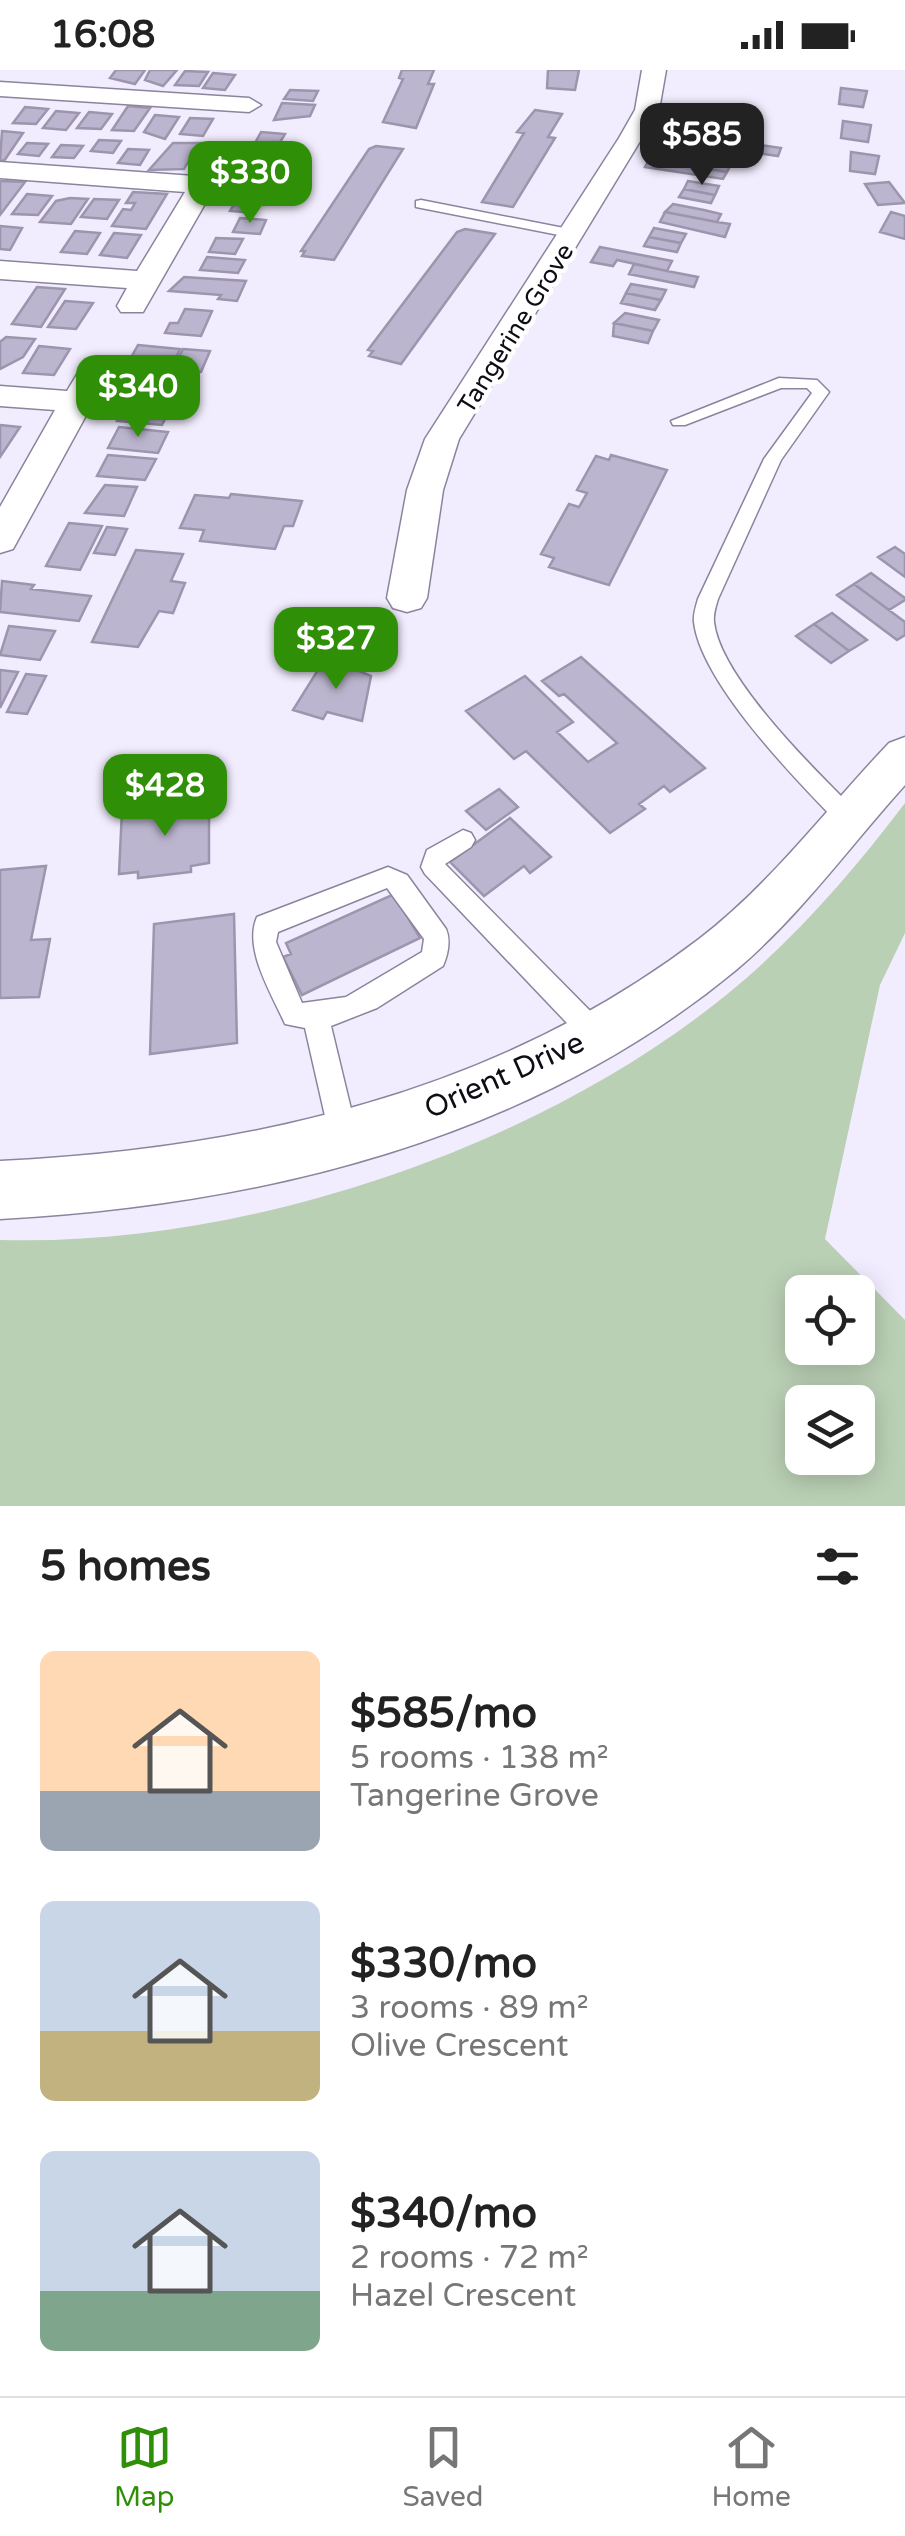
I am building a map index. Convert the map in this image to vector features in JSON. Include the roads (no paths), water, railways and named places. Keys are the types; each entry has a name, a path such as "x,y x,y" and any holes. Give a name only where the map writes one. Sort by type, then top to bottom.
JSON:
{"street":[{"name":"Tangerine Grove","path":"406,598 426,490 442,440 648,110 654,70"},
{"path":"0,89 245,113 263,82"},
{"path":"0,170 210,172 140,293 0,270"},
{"path":"0,540 96,368"},
{"path":"0,396 77,402"},
{"name":"Orient Drive","path":"0,1190 69,1189 203,1172 344,1138 457,1101 644,1008 715,956 782,897 905,755"}],"lane":[{"path":"421,204 574,234"},
{"path":"679,421 779,383 811,383 821,392 773,458 708,599 703,620 712,646 744,698 798,767 849,819"},
{"path":"463,840 435,857 434,867 596,1034"},
{"path":"388,876 398,882 436,938 434,958 370,999 316,1019 294,1015 264,942 266,925 388,876"},
{"path":"316,1019 344,1138"}]}
